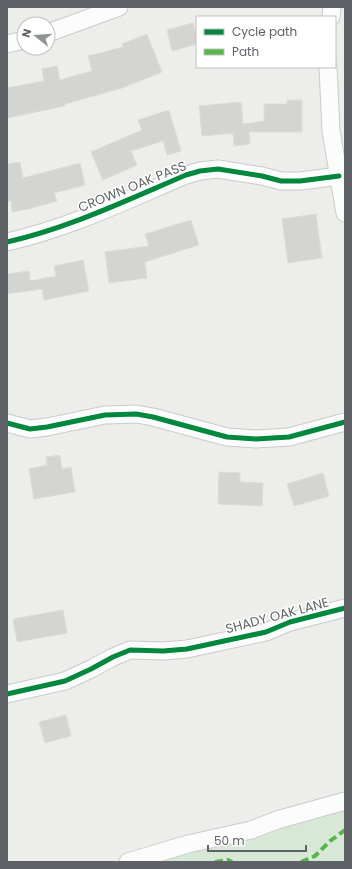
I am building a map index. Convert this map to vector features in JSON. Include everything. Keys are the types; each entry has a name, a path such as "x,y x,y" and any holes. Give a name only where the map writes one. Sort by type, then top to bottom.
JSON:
{"street":[{"path":"56,30 119,7"},
{"path":"328,68 331,131 345,213"},
{"name":"CROWN OAK PASS","path":"7,242 35,236 60,228 186,175 200,171 218,168 281,181 300,181 339,176"},
{"path":"7,423 30,429 105,415 136,414 153,417 227,437 256,439 289,436 345,422"},
{"name":"SHADY OAK LANE","path":"7,694 65,681 91,670 113,657 130,650 163,651 187,649 266,632 290,622 345,608"},
{"path":"128,862 188,844 251,830 277,820 345,801"}],"green space":[{"path":"345,801 345,862 128,862"}],"building":[{"path":"193,23 196,35 196,44 172,51 167,30"},
{"path":"147,34 162,72 122,88 65,104 65,106 7,118 7,88 44,81 42,69 57,66 60,80 92,71 88,56 123,47 122,44"},
{"path":"287,100 302,100 302,132 249,132 250,144 234,146 233,133 202,136 199,106 241,102 243,124 264,121 264,104 287,104"},
{"path":"169,110 181,151 167,155 163,141 131,151 137,165 103,180 91,152 142,130 138,120"},
{"path":"20,162 23,178 80,163 85,185 54,193 57,201 12,212 11,201 7,202 7,164"},
{"path":"316,214 322,258 288,263 282,219"},
{"path":"191,220 199,245 145,262 147,278 109,283 105,252 149,246 145,234"},
{"path":"83,260 89,291 44,300 42,289 7,294 7,274 29,271 30,281 56,276 54,266"},
{"path":"60,455 62,469 71,467 75,492 34,499 29,469 47,465 46,457"},
{"path":"219,472 240,473 240,482 263,483 262,506 218,504"},
{"path":"323,473 329,496 294,506 287,484"},
{"path":"63,610 67,633 17,642 13,619"},
{"path":"66,715 71,736 45,743 39,722"}],"marked path":[{"path":"301,862 315,856 330,841 345,830"},
{"path":"215,862 228,860 232,862"}],"cycle path":[{"path":"7,242 75,221 186,175 200,171 218,169 262,176 281,181 300,181 339,176"},
{"path":"7,423 30,429 105,415 136,414 153,417 227,437 256,439 289,437 345,422"},
{"path":"7,694 65,681 130,650 163,651 187,649 266,632 290,622 345,608"}]}
